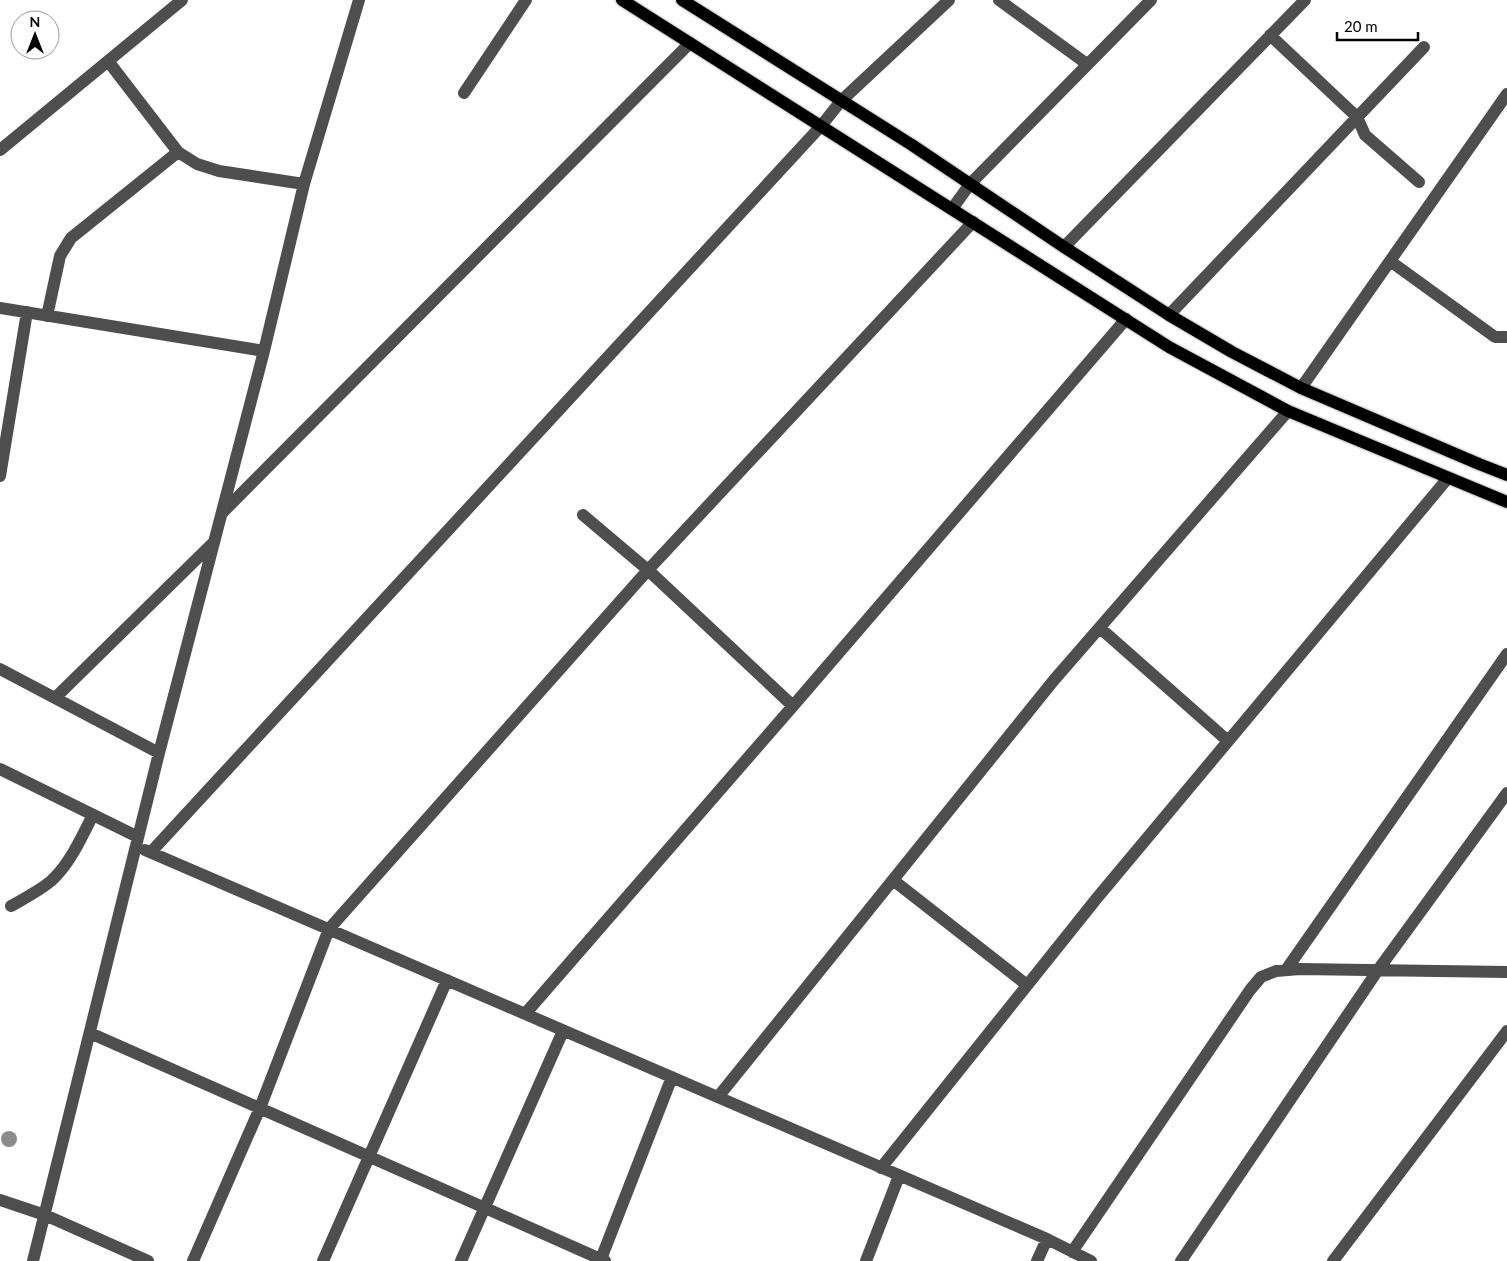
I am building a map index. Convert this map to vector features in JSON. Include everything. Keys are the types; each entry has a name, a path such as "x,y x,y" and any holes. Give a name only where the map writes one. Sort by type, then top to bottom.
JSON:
{"main road":[{"path":"622,0 1169,347 1288,411 1507,502"},
{"path":"682,0 970,184 1064,248 1168,315 1232,352 1301,388 1507,475"}],"street":[{"path":"2,144 182,0"},
{"path":"33,1261 159,753 264,351 304,184 360,0"},
{"path":"464,92 526,0"},
{"path":"151,852 821,126 840,101 948,0"},
{"path":"999,0 1088,64"},
{"path":"952,209 970,184 1150,0"},
{"path":"1064,248 1305,0"},
{"path":"1270,35 1356,117 1365,135 1419,182"},
{"path":"222,513 690,43"},
{"path":"1168,315 1424,48"},
{"path":"108,61 178,152 197,164 219,171 304,184"},
{"path":"1301,388 1507,94"},
{"path":"47,316 60,256 71,238 178,152"},
{"path":"193,1261 260,1108 329,929 648,570 973,222"},
{"path":"1390,261 1495,337 1507,337"},
{"path":"0,308 264,351"},
{"path":"0,476 27,312"},
{"path":"525,1014 1126,319"},
{"path":"718,1097 1054,680 1288,411"},
{"path":"881,1168 1097,898 1448,478"},
{"path":"583,515 648,570 793,706"},
{"path":"56,698 214,542"},
{"path":"1100,628 1228,741"},
{"path":"1286,970 1507,654"},
{"path":"0,669 159,753"},
{"path":"0,769 93,815 137,841 151,852 1047,1239 1091,1261"},
{"path":"1181,1261 1378,970 1507,794"},
{"path":"11,906 31,895 51,880 65,865 93,815"},
{"path":"893,880 1027,985"},
{"path":"1072,1252 1250,990 1261,977 1276,971 1300,969 1507,972"},
{"path":"323,1261 447,980"},
{"path":"461,1261 564,1031"},
{"path":"1333,1261 1507,1031"},
{"path":"90,1033 603,1260 672,1077"},
{"path":"866,1261 899,1176"},
{"path":"0,1200 45,1215 148,1261"},
{"path":"1037,1261 1047,1239"}]}
